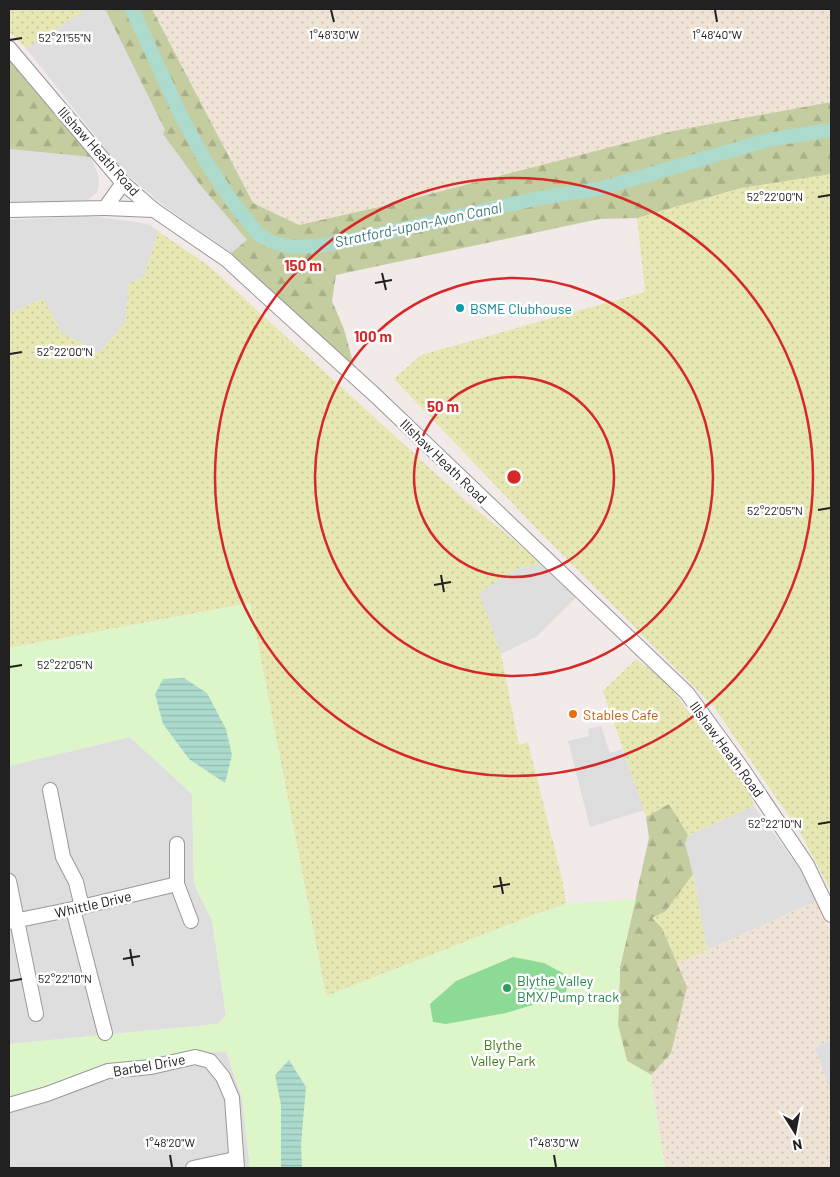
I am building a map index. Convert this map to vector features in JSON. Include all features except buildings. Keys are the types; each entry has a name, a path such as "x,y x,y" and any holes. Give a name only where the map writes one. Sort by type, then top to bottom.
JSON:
{"street":[{"name":"Illshaw Heath Road","path":"9,48 123,183 154,210 227,260 376,396 687,693 741,767 807,865 831,915"},
{"path":"105,208 123,183"},
{"path":"9,210 105,208 154,210"},
{"path":"50,790 63,858 76,882 77,908 105,1033"},
{"path":"176,844 177,884 190,921"},
{"path":"9,881 13,921 36,1014"},
{"name":"Whittle Drive","path":"13,921 177,884"},
{"name":"Barbel Drive","path":"9,1105 48,1094 108,1071 151,1067 194,1057 210,1061 223,1077 232,1098 236,1164"},
{"path":"192,1168 236,1164"}],"shaded area":[{"path":"9,9 86,9 26,48 9,32"},
{"path":"86,9 105,9 165,130 164,134 201,186 247,240 231,253 164,206 123,171 26,48"},
{"path":"152,9 831,9 831,102 299,225 253,203"},
{"path":"9,149 91,157 98,174 99,184 97,192 87,201 9,203"},
{"path":"831,174 831,891 801,834 714,707 537,529 394,379 421,355 645,292 637,218 741,188"},
{"path":"87,216 137,222 150,225 158,231 144,277 129,283 125,322 99,353 61,332 43,298 9,314 9,220"},
{"path":"158,231 209,266 468,503 542,563 516,569 479,593 501,654 519,745 528,742 562,878 566,904 326,996 250,603 9,648 9,314 43,298 61,332 99,353 125,322 129,283 144,277"},
{"path":"542,563 577,597 537,636 501,654 478,593 516,569"},
{"path":"636,659 663,678 748,790 754,806 688,835 669,804 646,817 603,691"},
{"path":"184,678 207,693 226,729 232,755 225,783 189,759 163,724 155,694 163,679"},
{"path":"601,726 610,753 622,749 644,810 590,827 568,741 589,736 588,729"},
{"path":"130,737 192,794 194,884 212,920 226,1016 217,1024 9,1044 9,766"},
{"path":"754,806 799,868 816,901 707,950 693,874 685,843 688,835"},
{"path":"693,874 707,950 677,964 662,928 652,918 666,911"},
{"path":"816,901 831,933 831,1040 815,1047 831,1095 831,1168 665,1168 644,1028 687,987 677,964"},
{"path":"831,1040 831,1095 815,1047"},
{"path":"226,1051 242,1098 250,1168 9,1168 9,1101 186,1054"},
{"path":"289,1060 306,1087 301,1144 302,1168 281,1168 281,1105 275,1075"}],"green space":[{"path":"105,9 152,9 253,203 299,225 392,204 673,131 831,102 831,174 741,188 637,218 599,219 336,275 332,301 344,329 355,370 231,253 247,240 201,186 163,134 165,130"},
{"path":"9,60 91,157 9,149"},
{"name":"Blythe Valley Park","path":"250,603 326,996 566,904 636,899 620,967 618,1025 627,1061 650,1074 665,1168 250,1168 242,1098 226,1051 186,1054 9,1101 9,1044 217,1024 226,1016 212,920 194,884 192,794 130,737 9,766 9,648"},
{"path":"669,804 688,835 685,843 693,874 666,911 652,918 662,928 687,987 671,1053 651,1075 627,1061 618,1025 620,967 649,838 646,817"},
{"name":"Blythe Valley BMX/Pump track","path":"513,957 544,963 570,977 565,995 506,1013 446,1024 433,1022 430,1004 456,981"}],"waterway":[{"name":"Stratford-upon-Avon Canal","path":"132,9 180,114 205,160 231,200 258,234 272,242 283,245 295,247 318,246 539,198 599,189 768,140 831,130"}],"place":[{"name":"BSME Clubhouse","path":"460,308"},
{"name":"Stables Cafe","path":"573,714"},
{"name":"Blythe Valley BMX/Pump track","path":"507,988"}]}
